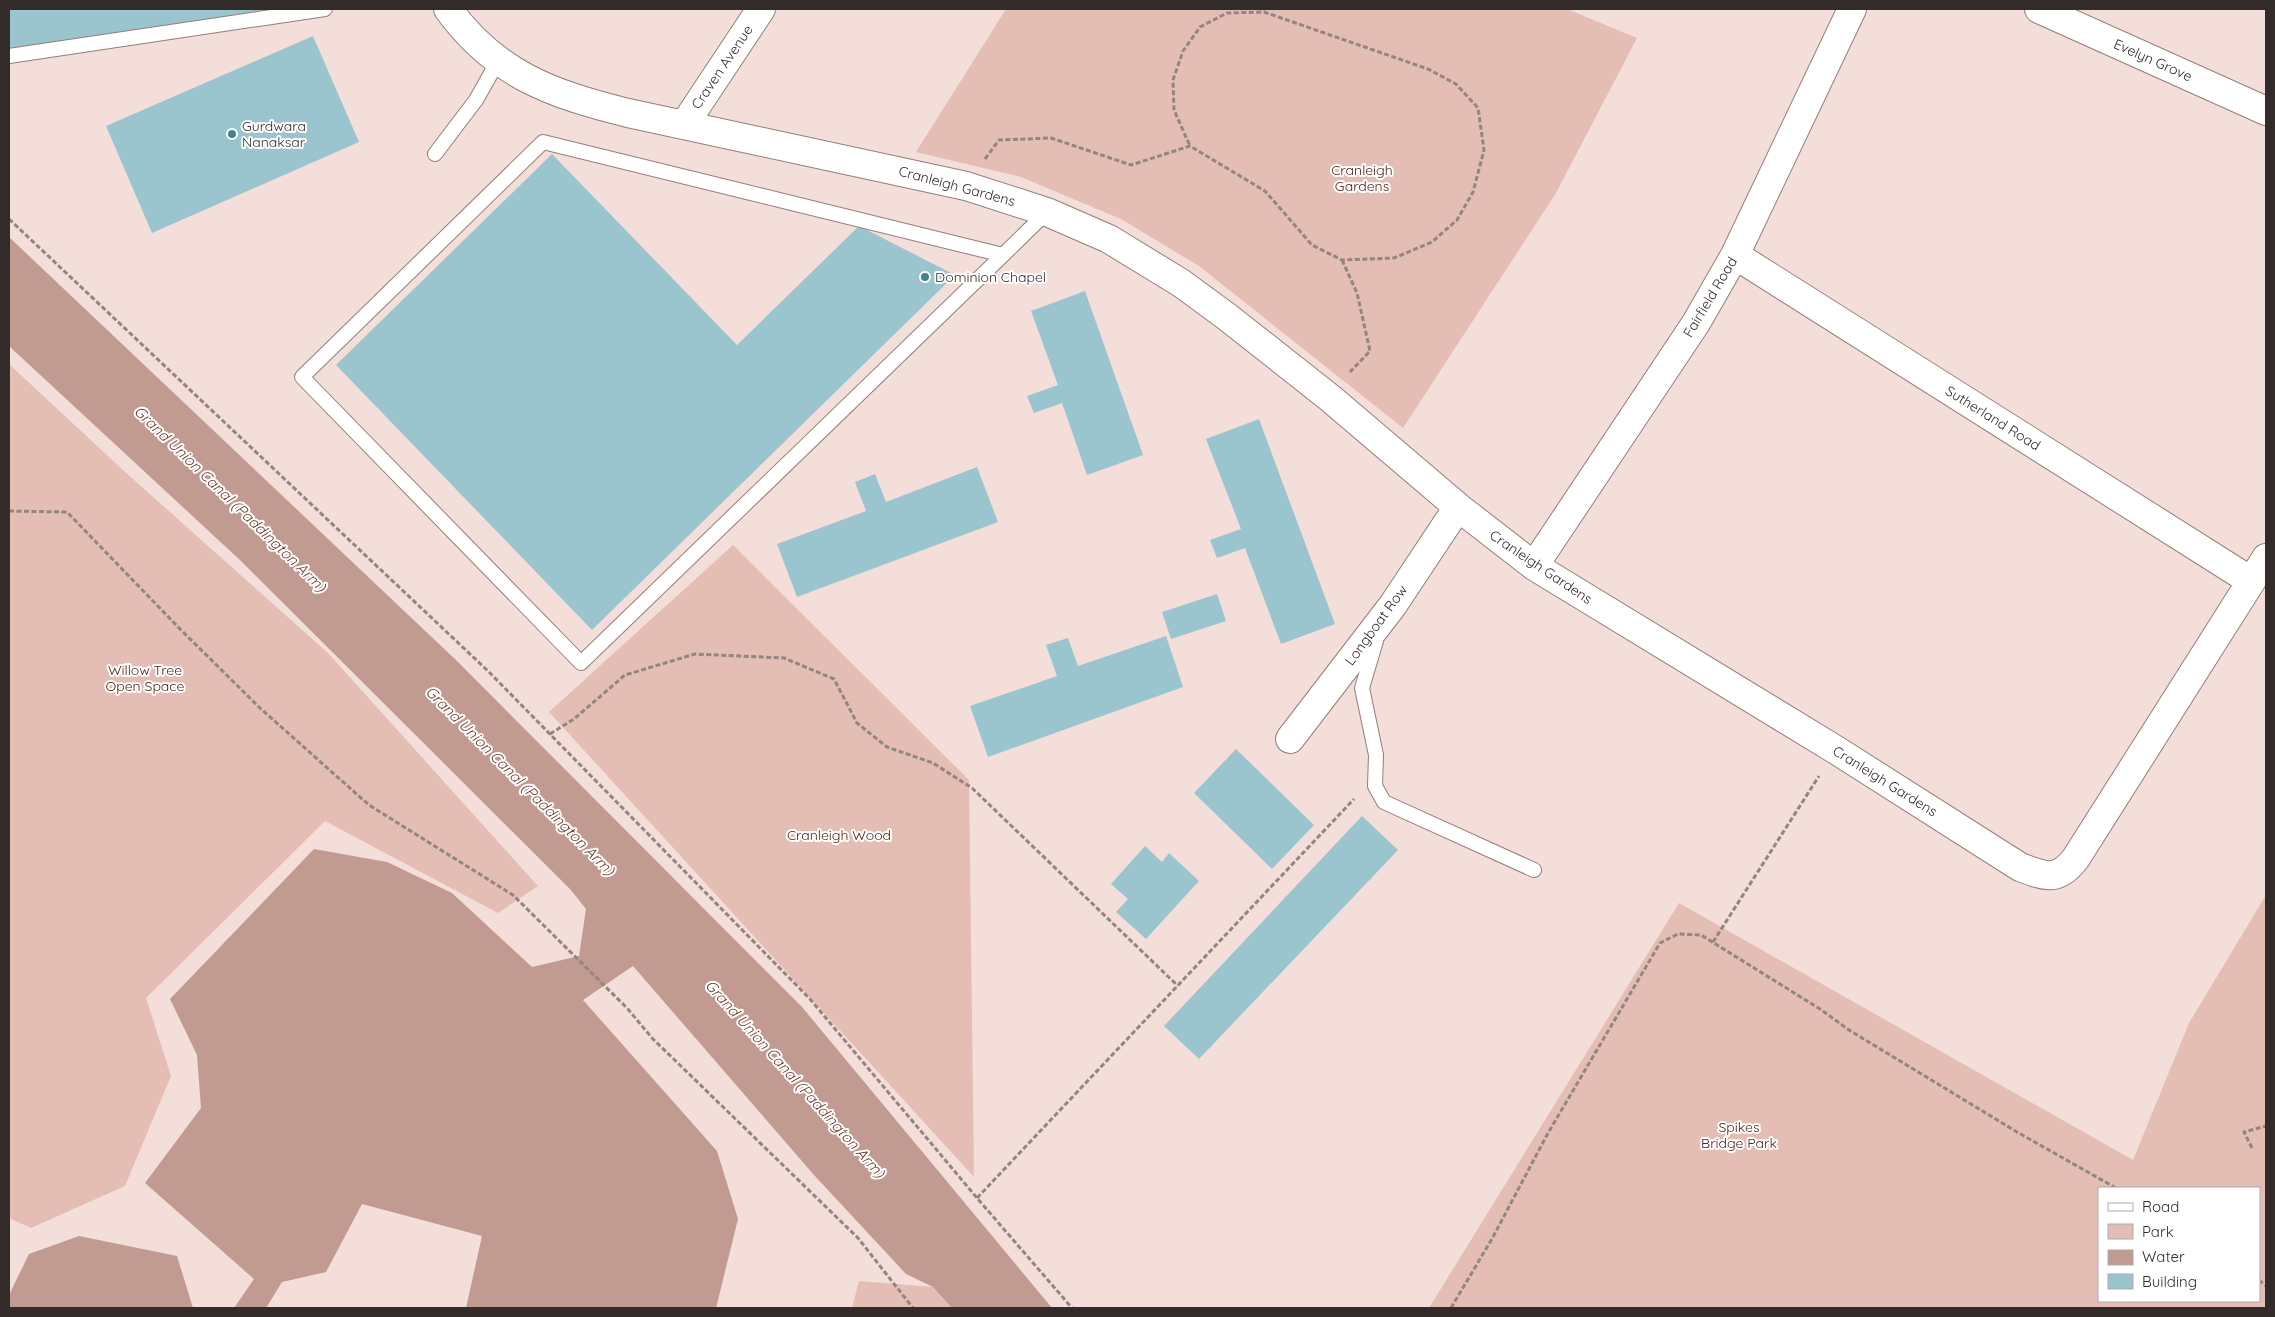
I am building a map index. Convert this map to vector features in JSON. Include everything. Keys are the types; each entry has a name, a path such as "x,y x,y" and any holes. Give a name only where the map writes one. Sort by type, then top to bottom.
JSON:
{"street":[{"name":"Cranleigh Gardens","path":"448,9 466,31 498,61 551,91 578,100 684,125 889,167 966,186 1047,212 1109,239 1181,283 1226,316 1330,398 1458,507 1534,566 1836,750 2020,867 2047,876 2057,876 2068,869 2076,858 2266,558"},
{"name":"Craven Avenue","path":"684,125 761,9"},
{"name":"Fairfield Road","path":"1534,566 1696,323 1735,255 1852,9"},
{"name":"Evelyn Grove","path":"2039,9 2266,111"},
{"name":"Sutherland Road","path":"1735,255 2252,580"},
{"name":"Longboat Row","path":"1290,739 1393,605 1458,507"}],"lane":[{"path":"9,56 325,9"},
{"path":"435,154 476,100 498,61"},
{"path":"1003,255 543,142 302,376 580,663 1003,255 1047,212"},
{"path":"1393,605 1372,652 1362,688 1376,754 1376,786 1384,802 1534,870"}],"path":[{"path":"1264,12 1428,68 1456,84 1478,108 1484,150 1473,192 1457,220 1432,242 1394,258 1342,260 1312,245 1265,191 1190,146 1174,110 1172,80 1183,51 1200,27 1227,13 1264,12"},
{"path":"966,186 999,140 1051,138 1131,165 1190,146"},
{"path":"9,219 488,671 810,999 1072,1308"},
{"path":"1330,398 1354,365 1370,351 1356,292 1342,260"},
{"path":"9,512 67,512 181,630 261,709 369,805 513,895 627,1008 652,1038 858,1238 913,1308"},
{"path":"550,734 574,719 625,675 695,654 784,658 834,679 857,723 887,747 933,762 972,788 1178,986"},
{"path":"1713,942 1836,750"},
{"path":"977,1198 1375,777"},
{"path":"1451,1308 1493,1237 1548,1132 1660,943 1678,934 1701,935 1820,1009 1858,1036 2017,1132 2114,1187"},
{"path":"2252,1148 2244,1132 2266,1126"}],"green space":[{"name":"Cranleigh Gardens","path":"1006,9 1567,9 1637,38 1556,193 1403,428 1199,266 1121,219 1021,177 916,152"},
{"name":"Willow Tree Open Space","path":"9,364 124,471 328,653 538,886 498,913 325,821 146,998 171,1076 125,1186 31,1228 9,1218"},
{"name":"Cranleigh Wood","path":"733,545 969,780 974,1177 549,712"},
{"name":"Spikes Bridge Park","path":"2266,895 2266,1308 1429,1308 1679,903 2133,1160 2189,1023"},
{"path":"859,1281 933,1287 952,1308 852,1308"}],"water":[{"name":"Grand Union Canal (Paddington Arm)","path":"9,237 457,661 802,1007 1052,1308 952,1308 933,1287 906,1274 814,1175 633,966 583,1000 717,1151 738,1219 716,1308 466,1308 482,1236 362,1204 326,1272 282,1282 266,1308 234,1308 254,1279 145,1183 201,1108 197,1055 170,999 314,849 387,862 452,893 532,967 579,956 586,909 570,889 241,561 9,346"},
{"path":"79,1236 177,1256 193,1308 9,1308 9,1295 29,1254"}],"building":[{"path":"9,9 293,9 9,51"},
{"name":"Gurdwara Nanaksar","path":"313,36 359,142 152,233 106,126"},
{"path":"552,154 737,345 859,226 955,275 592,630 336,365"},
{"path":"1085,291 1143,455 1087,475 1062,403 1034,413 1027,396 1058,385 1031,311"},
{"path":"1259,419 1335,624 1281,644 1245,548 1217,558 1210,540 1241,529 1206,439"},
{"path":"977,467 998,522 797,597 777,544 866,511 855,482 875,474 886,502"},
{"path":"1217,594 1226,621 1171,639 1162,612"},
{"path":"1166,636 1183,687 988,757 970,706 1057,676 1046,645 1068,638 1078,666"},
{"path":"1236,749 1314,825 1272,869 1194,793"},
{"path":"1362,816 1398,850 1199,1059 1164,1026"},
{"path":"1145,846 1162,862 1169,853 1199,881 1146,939 1116,912 1128,899 1111,884"}],"place":[{"name":"Gurdwara Nanaksar","path":"232,134"},
{"name":"Dominion Chapel","path":"925,277"}]}
